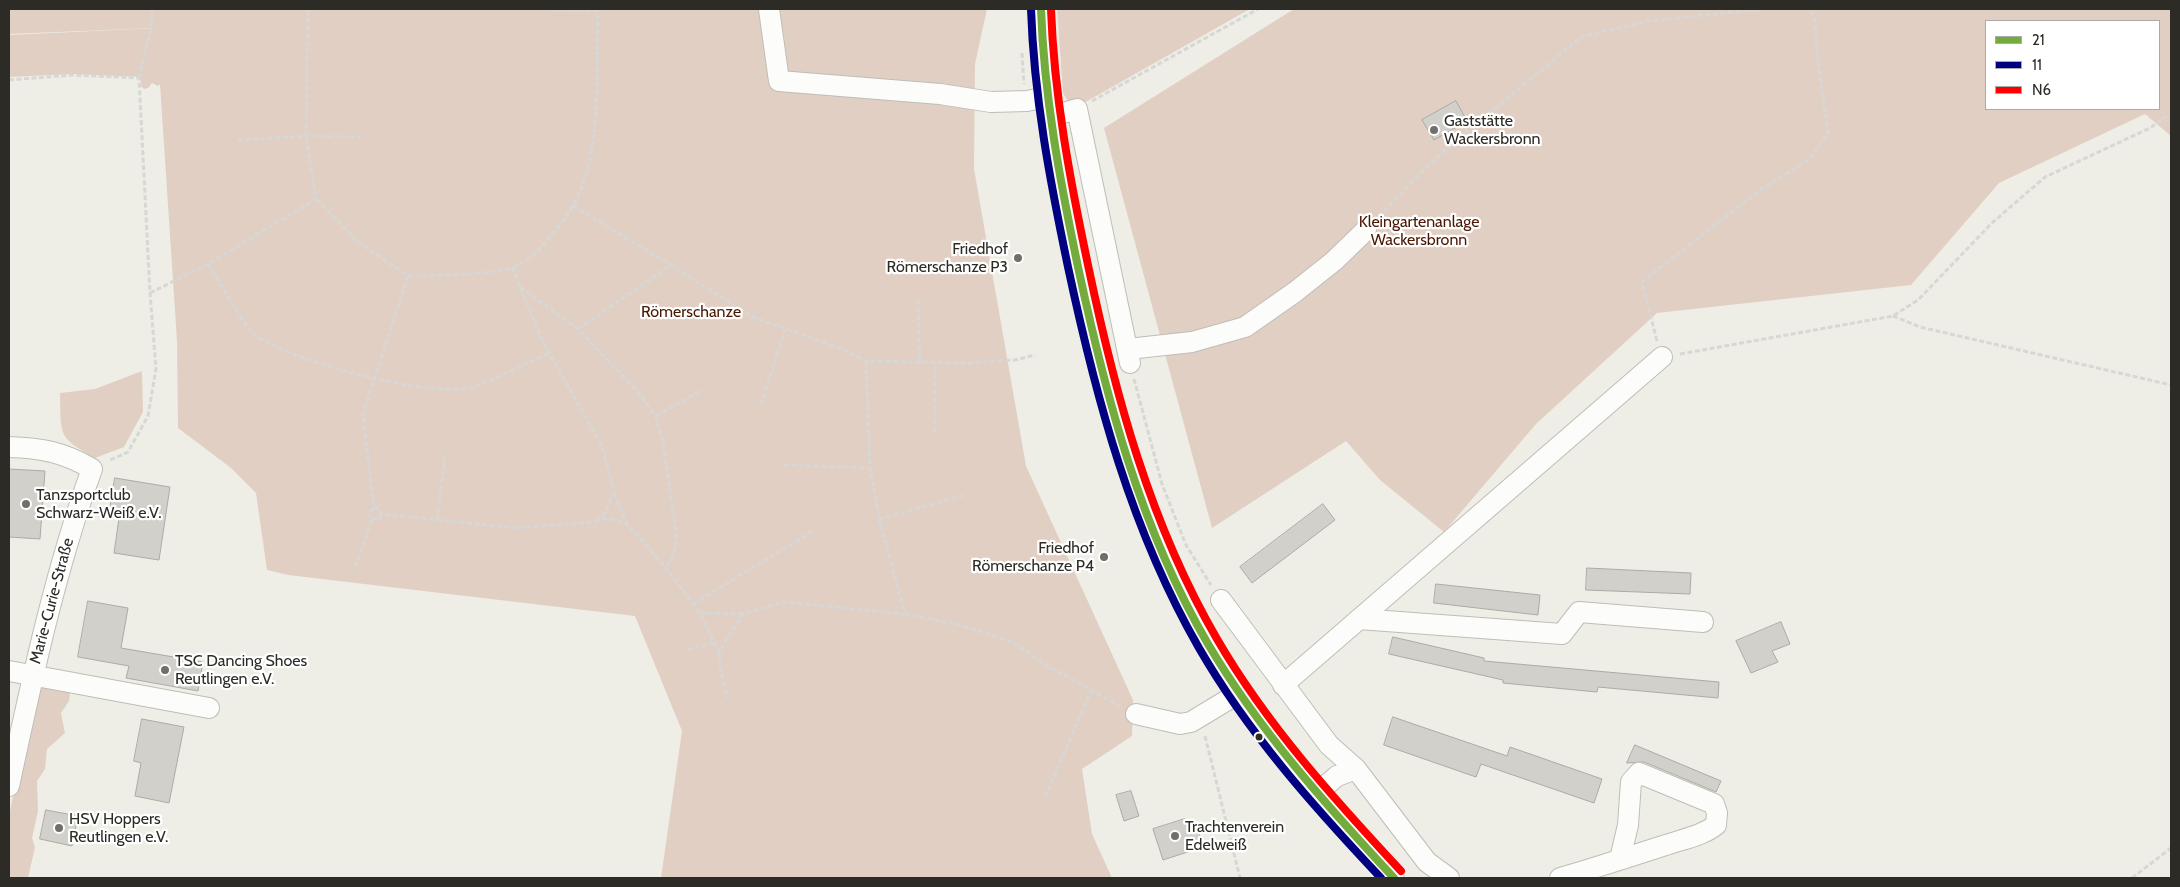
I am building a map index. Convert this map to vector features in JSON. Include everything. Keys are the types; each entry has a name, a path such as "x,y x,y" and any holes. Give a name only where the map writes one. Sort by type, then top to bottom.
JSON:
{"street":[{"path":"768,9 779,81 940,94 991,102 1027,101 1047,97"},
{"path":"1041,9 1049,117 1086,308 1128,467 1150,525 1176,583 1199,627 1239,694 1316,794 1394,878"},
{"path":"1049,117 1077,109 1129,356 1192,342 1245,327 1295,292 1334,261 1366,230"},
{"path":"1283,686 1358,619 1662,358"},
{"path":"9,447 34,448 69,456 92,469"},
{"name":"Marie-Curie-Straße","path":"9,786 33,674 76,512 92,469"},
{"path":"1221,600 1329,746 1356,769 1427,862 1449,878"},
{"path":"1358,619 1562,634 1579,612 1703,622"},
{"name":"Marie-Curie-Straße","path":"9,671 209,708"},
{"path":"1136,714 1180,724 1201,718 1239,694"},
{"path":"1316,794 1337,776 1356,769"},
{"path":"1560,878 1708,832 1716,825 1717,812 1714,804 1639,773 1631,782 1628,825 1620,859"}],"path":[{"path":"92,469 128,452 148,416 156,369 150,293 139,78 151,28 152,9"},
{"path":"308,9 306,136 316,199 357,241 408,276 468,274 512,268 528,259 545,243 573,206 589,165 594,128 598,10 541,9"},
{"path":"1077,109 1258,9"},
{"path":"1366,230 1422,171 1581,37 1648,21 1764,9"},
{"path":"1810,9 1815,19 1818,64 1828,134 1810,160 1758,191 1642,282 1662,358 1893,316 1918,300 1992,223 2045,177 2150,128 2171,113"},
{"path":"9,80 73,75 139,78"},
{"path":"238,140 306,136 361,137"},
{"path":"150,293 208,264 316,199"},
{"path":"573,206 672,265 750,316 837,347 866,361 935,363 1015,360 1036,355"},
{"path":"208,264 255,336 295,355 375,380 440,388 471,387 549,353"},
{"path":"578,329 672,265"},
{"path":"512,268 549,353 602,446 614,492 627,524 665,567 700,614 719,652 721,673 728,698"},
{"path":"374,508 364,414 408,276"},
{"path":"520,287 578,329 639,393 656,416 663,443 677,540 673,557 665,567"},
{"path":"918,300 920,363"},
{"path":"1893,316 1920,327 2171,385"},
{"path":"761,405 785,330"},
{"path":"1129,356 1144,424 1165,493 1186,546 1221,600"},
{"path":"866,361 870,468 879,519 905,614"},
{"path":"934,432 935,363"},
{"path":"656,416 700,392"},
{"path":"436,520 445,455"},
{"path":"784,465 870,468"},
{"path":"595,522 605,513 614,492"},
{"path":"879,519 965,495"},
{"path":"374,508 378,508 381,514"},
{"path":"372,520 368,514 374,508"},
{"path":"381,514 515,528 595,522 604,519 616,520 627,524"},
{"path":"372,520 380,518 381,514"},
{"path":"355,567 372,520"},
{"path":"693,604 813,531"},
{"path":"700,614 743,614 784,602 905,614 960,625 1012,642 1091,691 1136,714"},
{"path":"719,652 743,614"},
{"path":"687,650 714,643"},
{"path":"1045,797 1091,691"},
{"path":"1201,718 1240,878"},
{"path":"2132,878 2171,848"}],"green space":[{"name":"Römerschanze","path":"9,9 987,9 975,64 974,169 1026,466 1133,700 1132,736 1082,769 1092,834 1112,878 661,878 682,731 635,616 288,575 267,570 256,493 231,468 178,428 177,341 160,84 158,86 152,83 148,88 144,89 141,86 140,77 73,74 9,77 9,35 156,28 9,34"},
{"path":"1057,9 1250,9 1082,104 1069,103 1063,93"},
{"name":"Kleingartenanlage Wackersbronn","path":"1294,9 2171,9 2171,136 2145,114 1999,183 1911,285 1657,313 1536,424 1444,532 1380,480 1346,441 1212,528 1104,128"},
{"path":"142,371 143,412 124,447 95,458 67,439 61,426 60,393 95,389"},
{"path":"36,680 70,692 69,701 61,713 65,733 47,749 45,769 37,781 38,811 32,838 35,847 28,878 9,878 9,816"}],"building":[{"path":"1456,101 1467,121 1434,140 1422,120"},
{"name":"Tanzsportclub Schwarz-Weiß e.V.","path":"9,469 45,471 40,539 9,537"},
{"path":"115,478 170,487 159,560 114,553 120,511 110,509"},
{"path":"1323,504 1335,520 1252,583 1240,567"},
{"path":"1587,568 1691,573 1690,594 1586,590"},
{"path":"1436,584 1540,595 1538,615 1434,603"},
{"path":"88,601 128,608 121,648 203,662 198,691 126,678 129,666 78,657"},
{"path":"1781,622 1790,644 1772,651 1778,662 1751,673 1736,641"},
{"path":"1393,637 1484,658 1484,661 1719,682 1718,698 1598,687 1597,692 1503,683 1503,680 1389,654"},
{"path":"1393,717 1507,756 1510,747 1602,779 1594,803 1481,764 1476,777 1384,745"},
{"path":"142,719 184,727 169,803 135,796 141,763 134,761"},
{"path":"1635,745 1721,781 1716,792 1644,762 1627,763"},
{"path":"1131,791 1139,816 1124,821 1116,795"},
{"name":"HSV Hoppers Reutlingen e.V.","path":"46,810 78,816 72,846 40,839"},
{"path":"1185,819 1188,829 1197,826 1203,847 1163,860 1153,829"}],"transit line":[{"name":"11","path":"1031,9 1039,107 1061,235 1104,414 1135,510 1175,603 1218,679 1283,768 1381,878"},
{"name":"21","path":"1041,9 1049,106 1071,235 1089,316 1114,413 1144,508 1184,600 1228,676 1271,737 1343,823 1394,878"},
{"name":"N6","path":"1051,9 1059,105 1088,265 1123,410 1154,504 1172,550 1193,595 1217,639 1257,701 1327,789 1401,871"}],"place":[{"name":"Gaststätte Wackersbronn","path":"1434,130"},
{"name":"Friedhof Römerschanze P3","path":"1018,258"},
{"name":"Tanzsportclub Schwarz-Weiß e.V.","path":"26,504"},
{"name":"Friedhof Römerschanze P4","path":"1104,557"},
{"name":"TSC Dancing Shoes Reutlingen e.V.","path":"165,670"},
{"name":"HSV Hoppers Reutlingen e.V.","path":"59,828"},
{"name":"Trachtenverein Edelweiß","path":"1175,836"}]}
